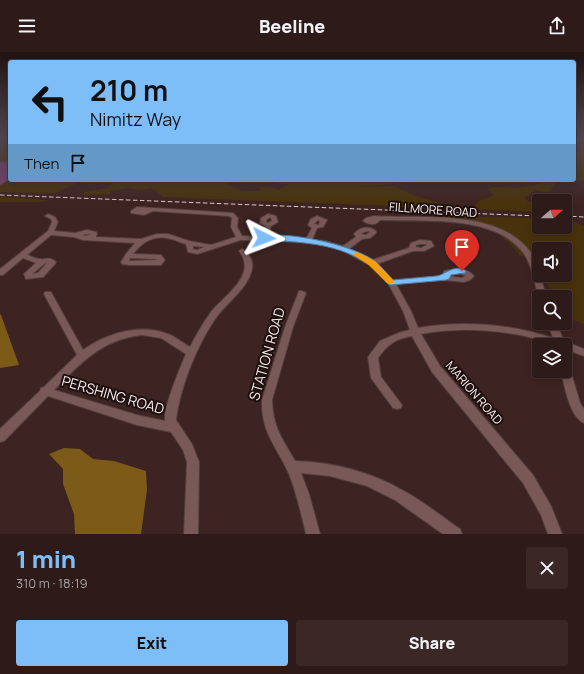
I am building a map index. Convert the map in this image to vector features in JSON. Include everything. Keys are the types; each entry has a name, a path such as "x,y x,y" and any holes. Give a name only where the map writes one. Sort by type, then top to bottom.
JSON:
{"street":[{"path":"152,209 231,214 235,218 234,227 240,238"},
{"path":"0,273 48,233 55,222 53,218 48,216"},
{"name":"FILLMORE ROAD","path":"378,219 466,223 488,227 517,241 527,253 540,290"},
{"path":"264,238 268,225"},
{"path":"309,240 315,227"},
{"path":"48,233 75,234 78,237 87,238 141,241"},
{"name":"MARION ROAD","path":"141,241 154,236 164,236 189,243 188,248 193,252 211,248 240,238 309,240 344,249 372,263 391,282 404,306 423,349 442,378 494,436 528,479 546,510 555,534"},
{"path":"344,249 360,237"},
{"path":"128,256 141,241"},
{"path":"372,263 412,249"},
{"path":"191,534 193,462 188,448 173,428 170,420 171,413 191,352 216,312 228,301 247,272 248,261 242,251"},
{"path":"22,255 41,262"},
{"path":"391,282 446,277"},
{"name":"STATION ROAD","path":"302,293 289,326 267,400 266,412 268,425 275,440 292,467 303,494 313,534"},
{"path":"48,294 82,356"},
{"path":"397,405 386,394 376,376 372,363 373,354 382,344 389,340 415,330 450,328 508,330 538,338"},
{"path":"0,436 82,356 105,341 126,334 145,332 169,338 191,352"},
{"path":"572,348 584,353"},
{"path":"568,378 575,404 584,418"},
{"name":"PERSHING ROAD","path":"45,391 137,420 173,428"},
{"path":"292,467 323,468 378,484 411,503 454,534"}],"shaded area":[{"path":"0,160 8,160 8,182 80,182 55,193 0,192"},
{"path":"576,160 584,160 584,181 576,180 576,163 580,163 576,162"},
{"path":"8,161 8,180 0,185 0,162"},
{"path":"114,182 223,182 242,191 260,191 260,187 276,188 277,190 289,185 260,182 416,182 357,187 395,186 415,196 462,209 164,197 152,188 140,190 128,188 110,191 110,194 84,195 84,192 108,188 107,187"},
{"path":"543,182 562,182 555,185 551,188 552,190 548,192 535,190 528,196 525,196 524,198 532,203 532,212 462,209 474,206 479,201 494,195 488,189 492,187 517,188 536,185"},
{"path":"0,197 48,200 43,202 0,202"},
{"path":"439,216 532,218 532,234 572,234 572,221 584,226 584,324 572,320 572,290 551,290 545,282 572,282 572,242 532,242 532,257 520,256 504,238 495,232 477,225 443,219"},
{"path":"0,314 1,315 19,365 0,368"},
{"path":"64,448 80,449 93,459 114,461 146,471 147,490 141,534 75,534 74,514 63,484 63,469 49,454"}],"railway":[{"path":"0,195 532,216"},
{"path":"572,216 584,217"}],"slow traffic":[{"path":"357,254 372,263 390,281"}],"route":[{"path":"264,238 309,240 344,249 358,254 372,263 391,282 437,279 446,277 446,274 449,272 462,271"}]}
